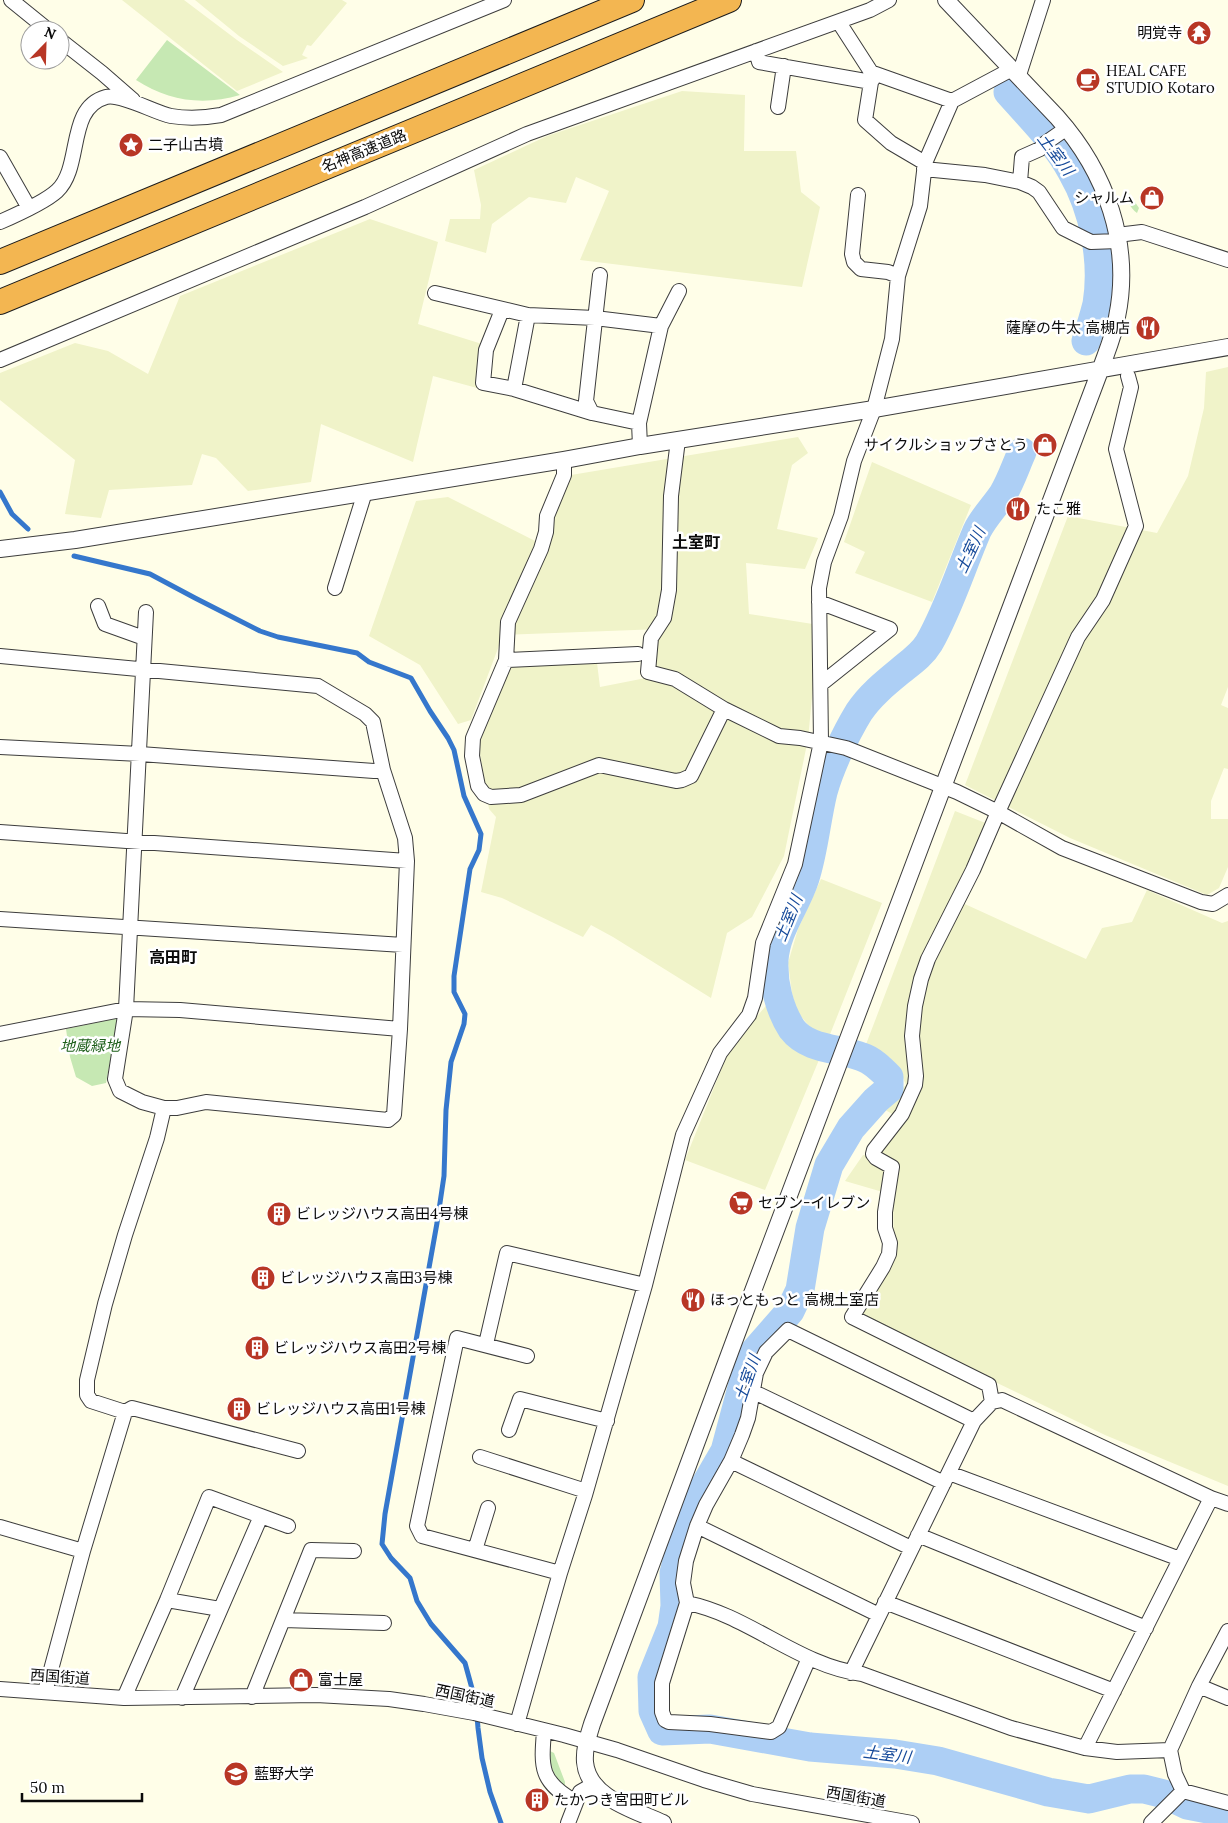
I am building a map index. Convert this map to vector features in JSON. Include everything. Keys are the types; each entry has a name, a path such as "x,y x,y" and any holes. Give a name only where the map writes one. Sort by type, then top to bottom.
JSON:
{"highway":[{"path":"0,262 632,0"},
{"name":"名神高速道路","path":"0,302 729,0"}],"street":[{"path":"11,0 36,20"},
{"path":"0,222 30,208 57,191 65,181 70,169 76,138 88,106 97,100 109,96 170,116 198,119 221,115 504,0"},
{"path":"0,360 365,207 527,134 870,10 889,0"},
{"path":"663,1823 615,1801 598,1790 589,1776 585,1763 586,1742 726,1363 1112,339 1119,304 1121,275 1118,238 1107,198 1087,156 1068,128 946,0"},
{"path":"517,1724 560,1573 607,1421 645,1285 683,1135 720,1053 753,1007 763,944 795,864 821,742 820,588 824,562 841,516 854,461 874,409 892,339 898,276 918,212 924,166 952,101 1015,72 1043,0"},
{"path":"842,27 871,72 872,82"},
{"path":"70,48 138,104"},
{"path":"756,51 759,62 872,82"},
{"path":"778,107 784,66"},
{"path":"952,101 876,74 872,82 865,120 891,143 924,166 985,175 1032,186 1039,192 1063,228 1091,242 1142,232 1228,260"},
{"path":"1020,182 1022,157 1040,149 1044,144 1068,128"},
{"path":"0,157 30,208"},
{"path":"858,195 852,254 854,262 861,269 888,272 898,276"},
{"path":"592,413 586,401 600,275"},
{"path":"640,446 639,423 661,326 679,291"},
{"path":"435,293 528,315 595,318 661,326"},
{"path":"502,310 486,350 483,384 514,389 592,413 639,423"},
{"path":"514,389 528,315"},
{"path":"0,549 75,540 874,409 1228,346"},
{"path":"992,1402 989,1384 852,1317 889,1254 890,1243 886,1228 885,1212 892,1167 876,1158 873,1154 874,1150 902,1114 915,1085 916,1076 912,1036 915,1006 928,959 973,870 1078,637 1103,600 1136,526 1116,449 1131,388 1128,376"},
{"path":"678,440 671,496 668,590 664,618 650,638 648,672 676,679 724,709 779,736 846,748 943,786 998,812 1062,848 1201,902 1212,904 1228,895"},
{"path":"564,460 564,475 547,516 546,532 541,550 508,622 506,660 475,733 472,747 478,786 484,794 491,797 521,795 600,765 676,781 685,779 691,776 724,709"},
{"path":"335,588 365,492"},
{"path":"820,602 890,629 821,684"},
{"path":"98,606 105,624 144,638"},
{"path":"0,656 143,668 318,686 365,714 373,722 383,770 405,838 407,860 400,1029 394,1115 388,1120 206,1102 177,1108 164,1108 142,1102 120,1091 115,1080 126,1009 140,754 143,668 144,638 146,612"},
{"path":"506,660 638,654"},
{"path":"0,747 383,770"},
{"path":"0,832 407,860"},
{"path":"0,919 403,944"},
{"path":"0,1034 126,1009 180,1010 400,1029"},
{"path":"125,1412 91,1401 87,1395 87,1380 108,1295 164,1108"},
{"path":"486,1344 507,1253 645,1285"},
{"path":"809,1658 780,1727 771,1732 710,1724 669,1722 665,1720 662,1712 662,1683 687,1603 683,1583 686,1561 706,1505 731,1461 748,1418 756,1373 766,1352 788,1330 974,1421"},
{"path":"527,1356 457,1338 417,1526 422,1536 560,1573"},
{"path":"752,1391 946,1478 1180,1559"},
{"path":"509,1430 520,1399 607,1421"},
{"path":"851,1672 974,1421 992,1402 1002,1400 1211,1498 1228,1504"},
{"path":"45,1692 83,1552 125,1412 132,1408 298,1451"},
{"path":"480,1457 586,1492"},
{"path":"731,1461 911,1548"},
{"path":"124,1698 209,1497 288,1526"},
{"path":"1086,1748 1211,1498"},
{"path":"475,1550 488,1508"},
{"path":"182,1698 261,1516"},
{"path":"0,1526 83,1552"},
{"path":"697,1526 879,1614"},
{"path":"918,1535 1146,1628"},
{"path":"252,1697 311,1550 354,1551"},
{"path":"167,1600 220,1609"},
{"path":"885,1602 1114,1691"},
{"path":"687,1603 708,1607 809,1658 862,1674 1011,1728 1086,1748 1117,1752 1170,1750"},
{"path":"283,1620 384,1623"},
{"path":"1228,1631 1199,1686 1170,1750 1175,1774 1183,1791 1228,1803"},
{"path":"1199,1686 1228,1698"},
{"name":"西国街道","path":"0,1689 124,1698 316,1695 389,1699 474,1713 544,1731 586,1742 752,1794 912,1823"},
{"path":"544,1731 542,1752 546,1777 556,1789 576,1802"},
{"path":"568,1823 580,1792 594,1784"},
{"path":"1151,1823 1183,1791"}],"green space":[{"path":"122,0 184,0 283,72 237,91"},
{"path":"195,0 342,0 347,3 311,46 307,45 302,55 308,58 283,66 239,36"},
{"path":"167,40 240,95 213,100 186,100 161,93 136,80"},
{"path":"682,91 745,95 744,151 796,151 801,192 820,207 802,287 580,260 609,191 576,177 566,203 529,197 492,224 486,253 445,241 450,219 480,219 481,205 474,170 547,136"},
{"path":"1126,189 1139,208 1137,213 1127,200 1124,191"},
{"path":"370,219 438,242 418,324 482,344 477,388 433,376 413,462 321,424 311,482 248,491 216,458 202,454 192,485 109,490 101,518 65,514 75,460 0,400 0,373 75,343 108,351 148,374 180,296"},
{"path":"1228,367 1228,687 1221,705 1228,708 1228,769 1224,768 1211,801 1211,819 1228,819 1228,867 1219,888 1207,895 1070,838 965,785 1068,516 1157,533 1188,476 1204,408 1206,372"},
{"path":"798,437 808,453 792,465 777,529 818,538 805,569 746,563 749,614 819,625 808,739 784,856 752,917 727,933 711,998 591,925 583,937 502,898 481,892 496,817 489,809 478,742 509,666 597,663 600,687 651,677 654,641 661,629 503,635 471,720 458,724 420,665 369,636 416,501 448,497 543,545 571,475"},
{"path":"872,462 971,505 932,602 855,573 865,552 844,542"},
{"path":"955,811 988,824 956,900 1086,959 1102,928 1132,922 1147,890 1222,923 1228,921 1228,1486 1105,1435 858,1316 894,1257 893,1195 845,1181 863,1155 874,1156 901,1119 880,1107 906,1085 899,1068 889,1057 865,1047"},
{"path":"821,879 882,903 829,1037 811,1028 797,1012 788,963 798,929"},
{"path":"769,1002 782,1021 801,1041 821,1055 765,1190 685,1160 729,1050"},
{"name":"地蔵緑地","path":"118,1018 106,1083 92,1086 76,1077 70,1057 66,1029"},
{"path":"550,1751 554,1753 565,1786 557,1778 553,1770"}],"waterway":[{"name":"土室川","path":"1008,92 1042,130 1066,161 1086,203 1095,236 1099,271 1097,304 1086,341"},
{"name":"土室川","path":"1022,452 1006,489 982,521 977,531 949,602 929,643 918,656 869,699 859,712 843,741 823,792 811,857 805,878 778,938 774,960 776,987 780,1004 792,1029 806,1041 815,1045 866,1058 889,1077 889,1089 876,1100 851,1128 829,1165 810,1228 800,1290 790,1311 755,1351 744,1380 725,1451 700,1494 681,1545 674,1573 675,1606 672,1627 652,1677 653,1711 662,1731 710,1729 810,1747 895,1754 938,1761 1048,1792 1089,1799 1130,1789 1144,1789 1164,1794 1187,1805 1228,1813"},
{"path":"0,492 12,514 28,529"},
{"path":"74,556 150,574 260,631 278,637 357,653 369,662 411,678 454,750 464,796 481,834 479,850 470,869 454,976 454,992 465,1014 464,1024 451,1062 446,1110 444,1176 385,1514 382,1544 391,1558 410,1578 417,1601 431,1624 465,1663 476,1703 482,1758 490,1792 501,1823"}],"place":[{"name":"明覚寺","path":"1199,33"},
{"name":"HEAL CAFE STUDIO Kotaro","path":"1088,80"},
{"name":"二子山古墳","path":"131,145"},
{"name":"シャルム","path":"1152,198"},
{"name":"薩摩の牛太 高槻店","path":"1148,328"},
{"name":"サイクルショップさとう","path":"1045,445"},
{"name":"たこ雅","path":"1018,509"},
{"name":"セブン-イレブン","path":"741,1203"},
{"name":"ビレッジハウス高田4号棟","path":"279,1214"},
{"name":"ビレッジハウス高田3号棟","path":"263,1278"},
{"name":"ほっともっと 高槻土室店","path":"693,1300"},
{"name":"ビレッジハウス高田2号棟","path":"257,1348"},
{"name":"ビレッジハウス高田1号棟","path":"239,1409"},
{"name":"富士屋","path":"301,1680"},
{"name":"藍野大学","path":"236,1774"},
{"name":"たかつき宮田町ビル","path":"537,1800"}],"district":[{"name":"土室町","path":"696,542"},
{"name":"高田町","path":"173,957"}]}
